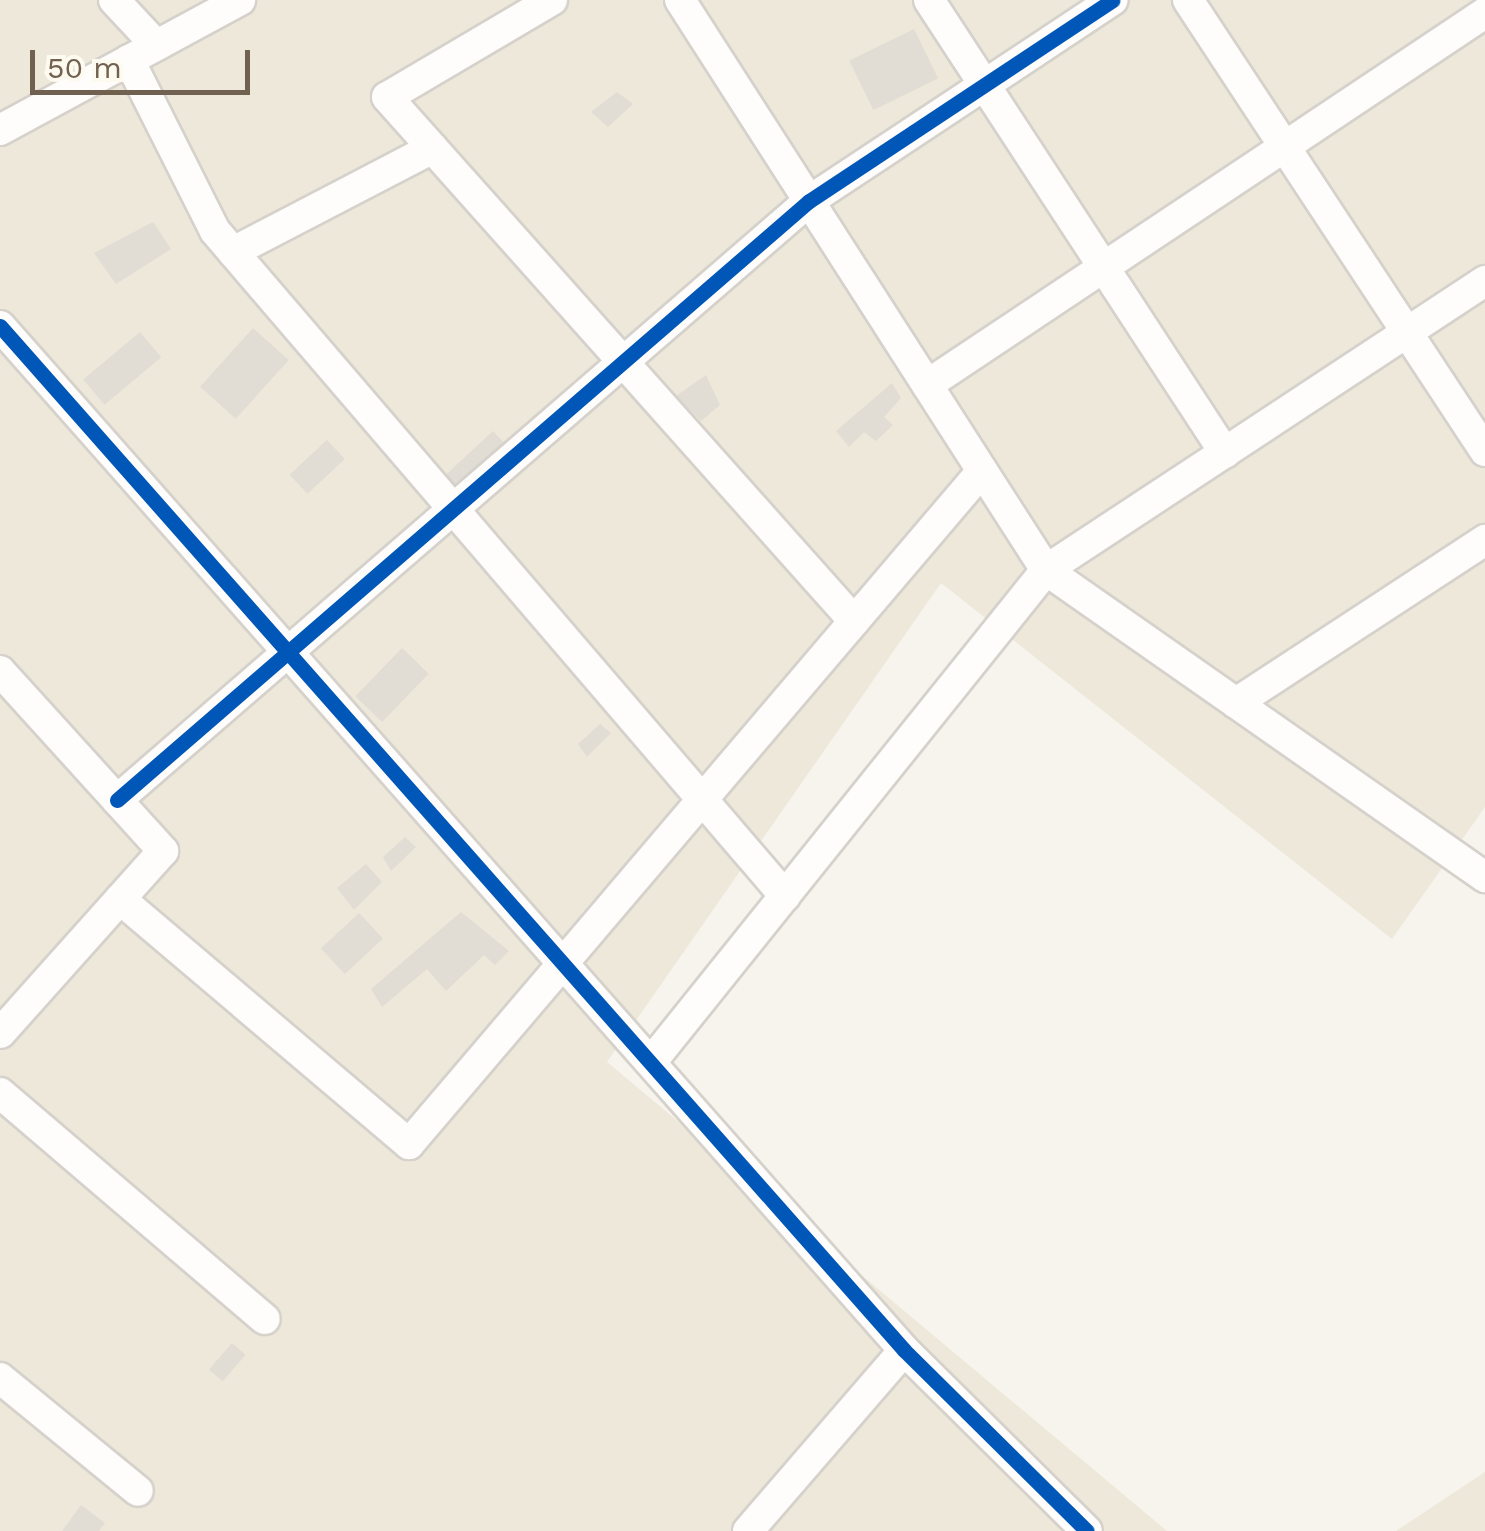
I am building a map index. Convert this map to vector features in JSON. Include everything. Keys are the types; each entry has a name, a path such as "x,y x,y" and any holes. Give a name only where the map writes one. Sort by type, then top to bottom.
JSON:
{"street":[{"path":"114,0 142,52 233,252 785,896"},
{"path":"0,130 240,0"},
{"path":"552,0 387,97 854,620"},
{"path":"680,0 1046,570 1485,878"},
{"path":"929,0 1225,452"},
{"path":"117,800 809,201 1113,0"},
{"path":"1188,0 1485,450"},
{"path":"927,385 1485,13"},
{"path":"233,252 433,148"},
{"path":"652,1062 1046,570 1485,281"},
{"path":"0,326 904,1350 1087,1531"},
{"path":"120,899 409,1144 982,471"},
{"path":"1236,703 1485,540"},
{"path":"0,671 163,850 0,1033"},
{"path":"0,1093 265,1318"},
{"path":"748,1531 904,1350"},
{"path":"0,1378 138,1492"}],"shaded area":[{"path":"0,0 1485,0 1485,807 1392,939 941,583 607,1062 1167,1531 0,1531"},
{"path":"1485,1472 1485,1531 1396,1531"}],"building":[{"path":"914,29 938,78 873,110 849,61"},
{"path":"617,92 633,104 608,127 591,112"},
{"path":"153,222 171,249 116,284 94,253"},
{"path":"253,328 289,360 236,419 200,387"},
{"path":"140,332 161,357 105,405 83,380"},
{"path":"706,375 720,405 701,421 676,396"},
{"path":"892,383 901,398 884,417 893,425 876,441 864,432 849,447 836,431"},
{"path":"493,431 504,443 456,487 445,475"},
{"path":"327,440 345,459 307,494 290,475"},
{"path":"402,648 429,674 382,722 355,696"},
{"path":"600,724 611,733 587,757 578,744"},
{"path":"405,837 416,847 391,871 383,857"},
{"path":"366,864 382,882 354,910 337,888"},
{"path":"461,912 509,951 495,965 484,955 446,991 427,969 382,1007 371,989"},
{"path":"359,913 383,939 345,974 321,948"},
{"path":"232,1343 246,1355 223,1381 209,1369"},
{"path":"81,1505 105,1523 99,1531 62,1531"}],"cycle path":[{"path":"117,800 809,201 1113,0"},
{"path":"0,326 904,1350 1087,1531"}]}
